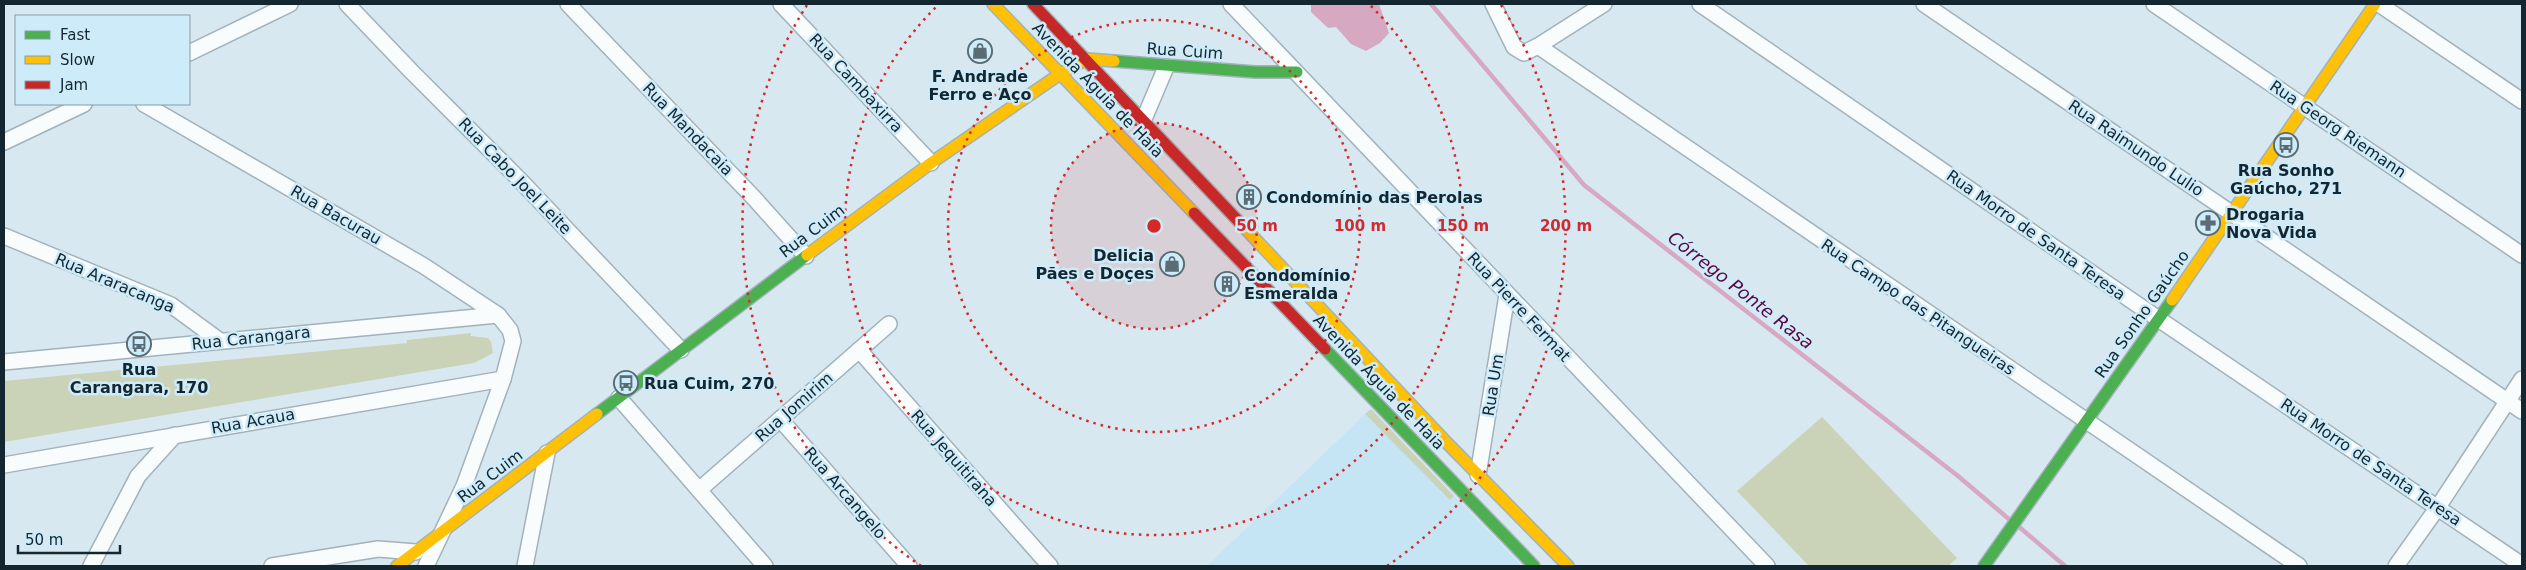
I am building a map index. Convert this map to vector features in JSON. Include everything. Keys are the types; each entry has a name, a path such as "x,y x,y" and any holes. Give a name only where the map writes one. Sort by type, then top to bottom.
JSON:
{"street":[{"path":"190,53 290,4"},
{"name":"Rua Cabo Joel Leite","path":"347,4 518,178 681,350"},
{"name":"Rua Mandacaia","path":"568,4 754,198 806,256"},
{"name":"Rua Cambaxirra","path":"781,4 931,163"},
{"name":"Avenida Águia de Haia","path":"993,4 1534,566"},
{"name":"Avenida Águia de Haia","path":"1034,4 1478,475 1568,566"},
{"name":"Rua Pierre Fermat","path":"1231,4 1767,566"},
{"path":"1493,4 1516,49 1524,52 1538,46 1604,4"},
{"name":"Rua Morro de Santa Teresa","path":"1700,4 2157,318 2522,565"},
{"name":"Rua Raimundo Lulio","path":"1924,4 2522,411"},
{"name":"Rua Georg Riemann","path":"2154,4 2522,255"},
{"name":"Rua Sonho Gaúcho","path":"1984,566 2232,214 2375,4"},
{"path":"2378,4 2522,101"},
{"name":"Rua Campo das Pitangueiras","path":"1538,46 2299,566"},
{"name":"Rua Cuim","path":"397,566 931,163 1060,74 1087,59 1255,72 1297,72"},
{"path":"1144,119 1166,66"},
{"path":"4,142 82,105"},
{"name":"Rua Bacurau","path":"146,105 424,266 498,315 510,330 513,341 503,379"},
{"name":"Rua Araracanga","path":"4,236 171,305 220,342"},
{"name":"Rua Um","path":"1478,475 1507,295"},
{"name":"Rua Carangara","path":"4,362 498,315"},
{"name":"Rua Jomirim","path":"699,490 889,324"},
{"name":"Rua Jequitirana","path":"859,350 1050,566"},
{"path":"426,566 464,486 503,379"},
{"name":"Rua Acaua","path":"4,465 503,379"},
{"path":"2396,566 2438,507 2522,379"},
{"path":"619,398 765,566"},
{"name":"Rua Arcangelo","path":"780,419 909,566"},
{"path":"91,566 138,476 175,435"},
{"path":"1413,442 1425,448 1432,447 1439,442 1440,435"},
{"path":"525,566 547,453"},
{"path":"272,566 378,549 416,552"}],"shaded area":[{"path":"1311,4 1379,4 1389,33 1380,43 1366,51 1351,44 1336,27 1328,28 1311,12"},
{"path":"1365,414 1451,499 1454,496 1522,566 1207,566"}],"green space":[{"path":"471,333 471,336 488,338 491,342 493,353 474,363 4,442 4,381 407,343 407,340"},
{"path":"1371,409 1454,496 1450,500 1365,414"},
{"path":"1822,417 1957,558 1948,566 1809,566 1737,491"}],"waterway":[{"name":"Córrego Ponte Rasa","path":"1431,4 1584,185 1958,476 2010,520"},
{"name":"Córrego Ponte Rasa","path":"2018,526 2065,566"}],"traffic: fast":[{"path":"1114,61 1255,72 1297,72"},
{"path":"597,414 807,255"},
{"path":"1984,566 2172,300"},
{"path":"1325,349 1534,566"}],"traffic: slow":[{"path":"993,4 1194,213"},
{"path":"2172,300 2375,4"},
{"path":"807,255 931,163 1060,74 1087,59 1114,61"},
{"path":"1242,225 1447,443 1568,566"},
{"path":"397,566 597,414"}],"traffic: jam":[{"path":"1033,4 1242,225"},
{"path":"1194,213 1325,349"}],"place":[{"name":"F. Andrade Ferro e Aço","path":"980,51"},
{"name":"Rua Sonho Gaúcho, 271","path":"2286,145"},
{"name":"Condomínio das Perolas","path":"1249,197"},
{"name":"Drogaria Nova Vida","path":"2208,223"},
{"name":"Delicia Pães e Doçes","path":"1172,264"},
{"name":"Condomínio Esmeralda","path":"1227,284"},
{"name":"Rua Carangara, 170","path":"139,344"},
{"name":"Rua Cuim, 270","path":"626,383"}]}
